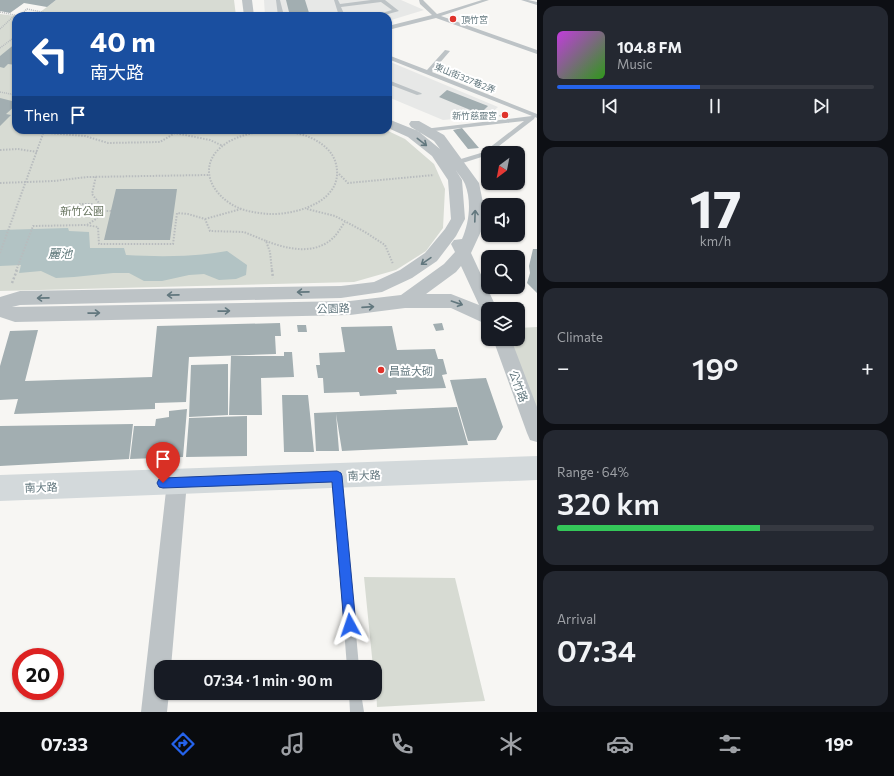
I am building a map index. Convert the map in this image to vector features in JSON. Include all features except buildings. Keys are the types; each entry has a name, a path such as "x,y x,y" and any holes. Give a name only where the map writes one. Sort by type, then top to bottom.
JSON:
{"main road":[{"name":"南大路","path":"0,488 537,468"}],"street":[{"path":"247,0 248,12"},
{"name":"公園路","path":"0,310 15,315 350,308 405,301 450,268 463,253 475,227 476,203 472,183 446,168 439,138 392,114"},
{"name":"公園路","path":"0,304 20,298 341,292 376,288 406,274 431,257 451,232 458,219 455,180 437,154 413,134 392,125"},
{"path":"451,232 463,253 486,302"},
{"path":"405,301 451,301 466,306 481,314"},
{"name":"公竹路","path":"505,346 537,433"},
{"path":"154,712 177,482"}],"lane":[{"path":"278,0 280,12"},
{"path":"337,3 382,0 396,11 392,12"},
{"path":"421,0 436,16 537,52"},
{"path":"392,27 436,16 487,0"},
{"path":"524,0 537,4"},
{"path":"428,73 447,51"},
{"name":"東山街327巷2弄","path":"392,59 536,116"},
{"path":"392,84 419,94"},
{"path":"426,130 536,116"},
{"path":"446,168 486,154 536,116"},
{"path":"337,476 352,660"},
{"path":"356,700 357,712"}],"path":[{"path":"24,12 27,9 41,12"},
{"path":"0,12 12,14"},
{"path":"0,29 12,18"},
{"path":"0,48 12,39"},
{"path":"0,92 12,94"},
{"path":"0,253 38,152 43,134"},
{"path":"69,134 85,136 108,144 123,142 160,142 173,134"},
{"path":"183,134 210,140 224,146"},
{"path":"247,134 232,140 218,150 210,162 208,175 213,189 225,200 242,209 263,214 285,214 306,209 323,200 334,189 339,174 336,160 326,148 310,138 297,134"},
{"path":"0,150 18,149 38,152"},
{"path":"339,174 348,183 446,168"},
{"path":"0,183 26,183 96,176 208,175"},
{"path":"96,176 92,194 99,203 102,211"},
{"path":"79,204 93,204 102,211 111,211"},
{"path":"10,289 33,226 86,225 98,227 99,244 173,244 177,213 188,214 205,219 242,209"},
{"path":"306,209 335,216 365,232 385,246 396,270"},
{"path":"86,225 96,219 102,211"},
{"path":"205,219 210,231 244,232 289,249 313,249 333,238 346,222"},
{"path":"266,240 270,252 274,283"}],"shaded area":[{"path":"264,0 401,0 424,10 392,20 392,12 265,12"},
{"path":"392,63 498,107 488,116 443,120 392,99"}],"green space":[{"path":"56,0 234,0 236,12 40,12"},
{"name":"新竹公園","path":"0,14 12,16 12,134 392,133 405,139 434,164 445,189 443,228 426,251 396,270 354,282 0,291"},
{"path":"537,327 537,433 505,346 525,346 525,328"},
{"path":"364,577 455,578 485,701 377,707 377,700 382,700 382,660 372,660"}],"water":[{"name":"麗池","path":"68,228 69,231 89,232 90,248 124,248 126,255 176,256 227,251 247,265 246,275 236,279 219,280 204,274 189,275 162,281 144,281 129,273 56,278 41,271 19,273 21,265 0,266 0,230"}],"place":[{"name":"頂竹宮","path":"453,19"},
{"name":"新竹慈靈宮","path":"505,115"},
{"name":"昌益大砌","path":"381,370"}],"route":[{"path":"163,483 337,476 350,625"}]}
